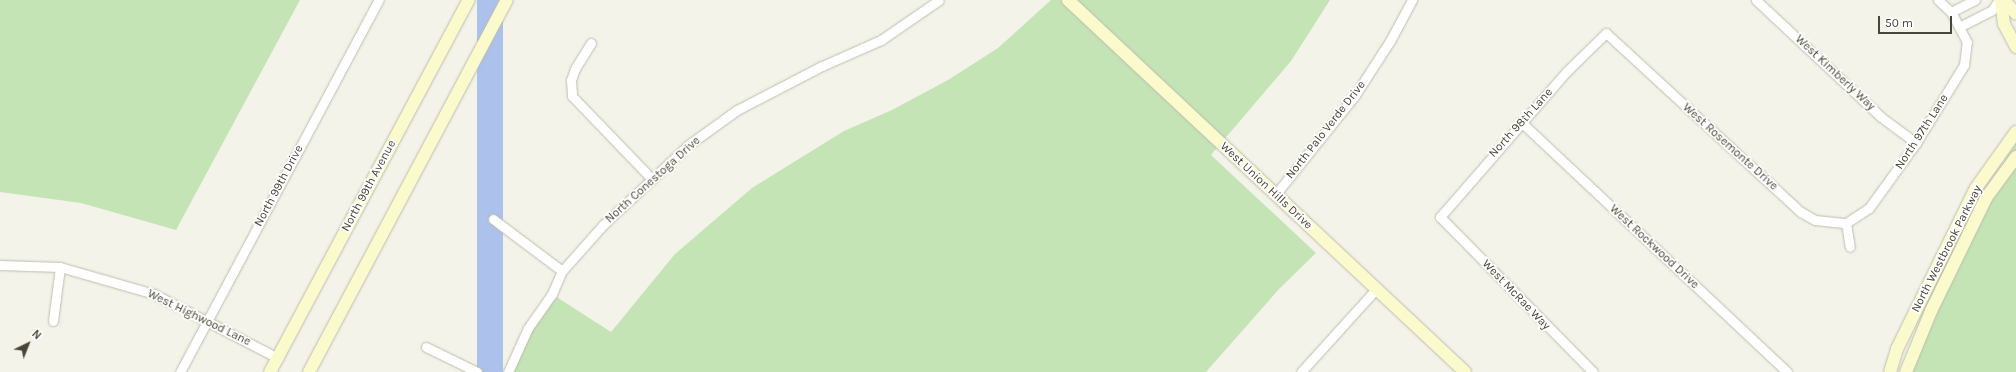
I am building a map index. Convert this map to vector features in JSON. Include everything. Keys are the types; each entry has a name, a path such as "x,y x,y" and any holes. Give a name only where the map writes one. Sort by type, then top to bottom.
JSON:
{"main road":[{"name":"North 99th Avenue","path":"270,372 469,0"},
{"path":"309,372 507,0"},
{"name":"West Union Hills Drive","path":"1068,0 1465,372"},
{"path":"2001,0 2016,14"},
{"path":"2001,0 2004,24 2016,47"},
{"name":"North Westbrook Parkway","path":"1890,372 1898,349 1976,188 2016,132"},
{"name":"North Westbrook Parkway","path":"1906,372 1931,311 1980,210 2016,157"}],"street":[{"name":"North 99th Drive","path":"180,372 379,0"},
{"name":"North Conestoga Drive","path":"508,372 528,328 552,294 562,271 603,225 651,178 687,146 737,110 822,66 881,40 939,0"},
{"name":"North Palo Verde Drive","path":"1275,195 1355,95 1390,41 1412,0"},
{"name":"West Kimberly Way","path":"1756,0 1881,117 1916,143"},
{"name":"North 97th Lane","path":"1846,223 1869,208 1916,143 1964,65 1967,42 1951,12 1938,0"},
{"path":"1951,12 1976,0"},
{"path":"1959,27 1992,10 2001,0"},
{"name":"North 98th Lane","path":"1440,217 1521,122 1606,33"},
{"name":"West Rosemonte Drive","path":"1606,33 1801,212 1815,220 1846,223"},
{"path":"591,43 575,69 572,80 572,96 651,178"},
{"name":"West Rockwood Drive","path":"1521,122 1787,372"},
{"name":"West McRae Way","path":"1440,217 1593,372"},
{"path":"492,219 562,271"},
{"path":"1846,223 1850,247"},
{"name":"West Highwood Lane","path":"0,265 60,267 154,294 208,320 278,358"},
{"path":"52,321 60,267"},
{"path":"1301,372 1376,289"},
{"path":"426,347 477,372"}],"green space":[{"path":"0,0 300,0 176,230 81,203 0,192"},
{"path":"1051,0 1330,0 1291,61 1211,155 1316,253 1279,289 1206,372 508,372 552,294 611,332 675,254 752,188 844,131 892,110 948,80 998,48"},
{"path":"2016,143 2016,372 1900,372 1936,280 1956,239"}],"water":[{"path":"477,0 503,0 503,372 477,372"}]}
